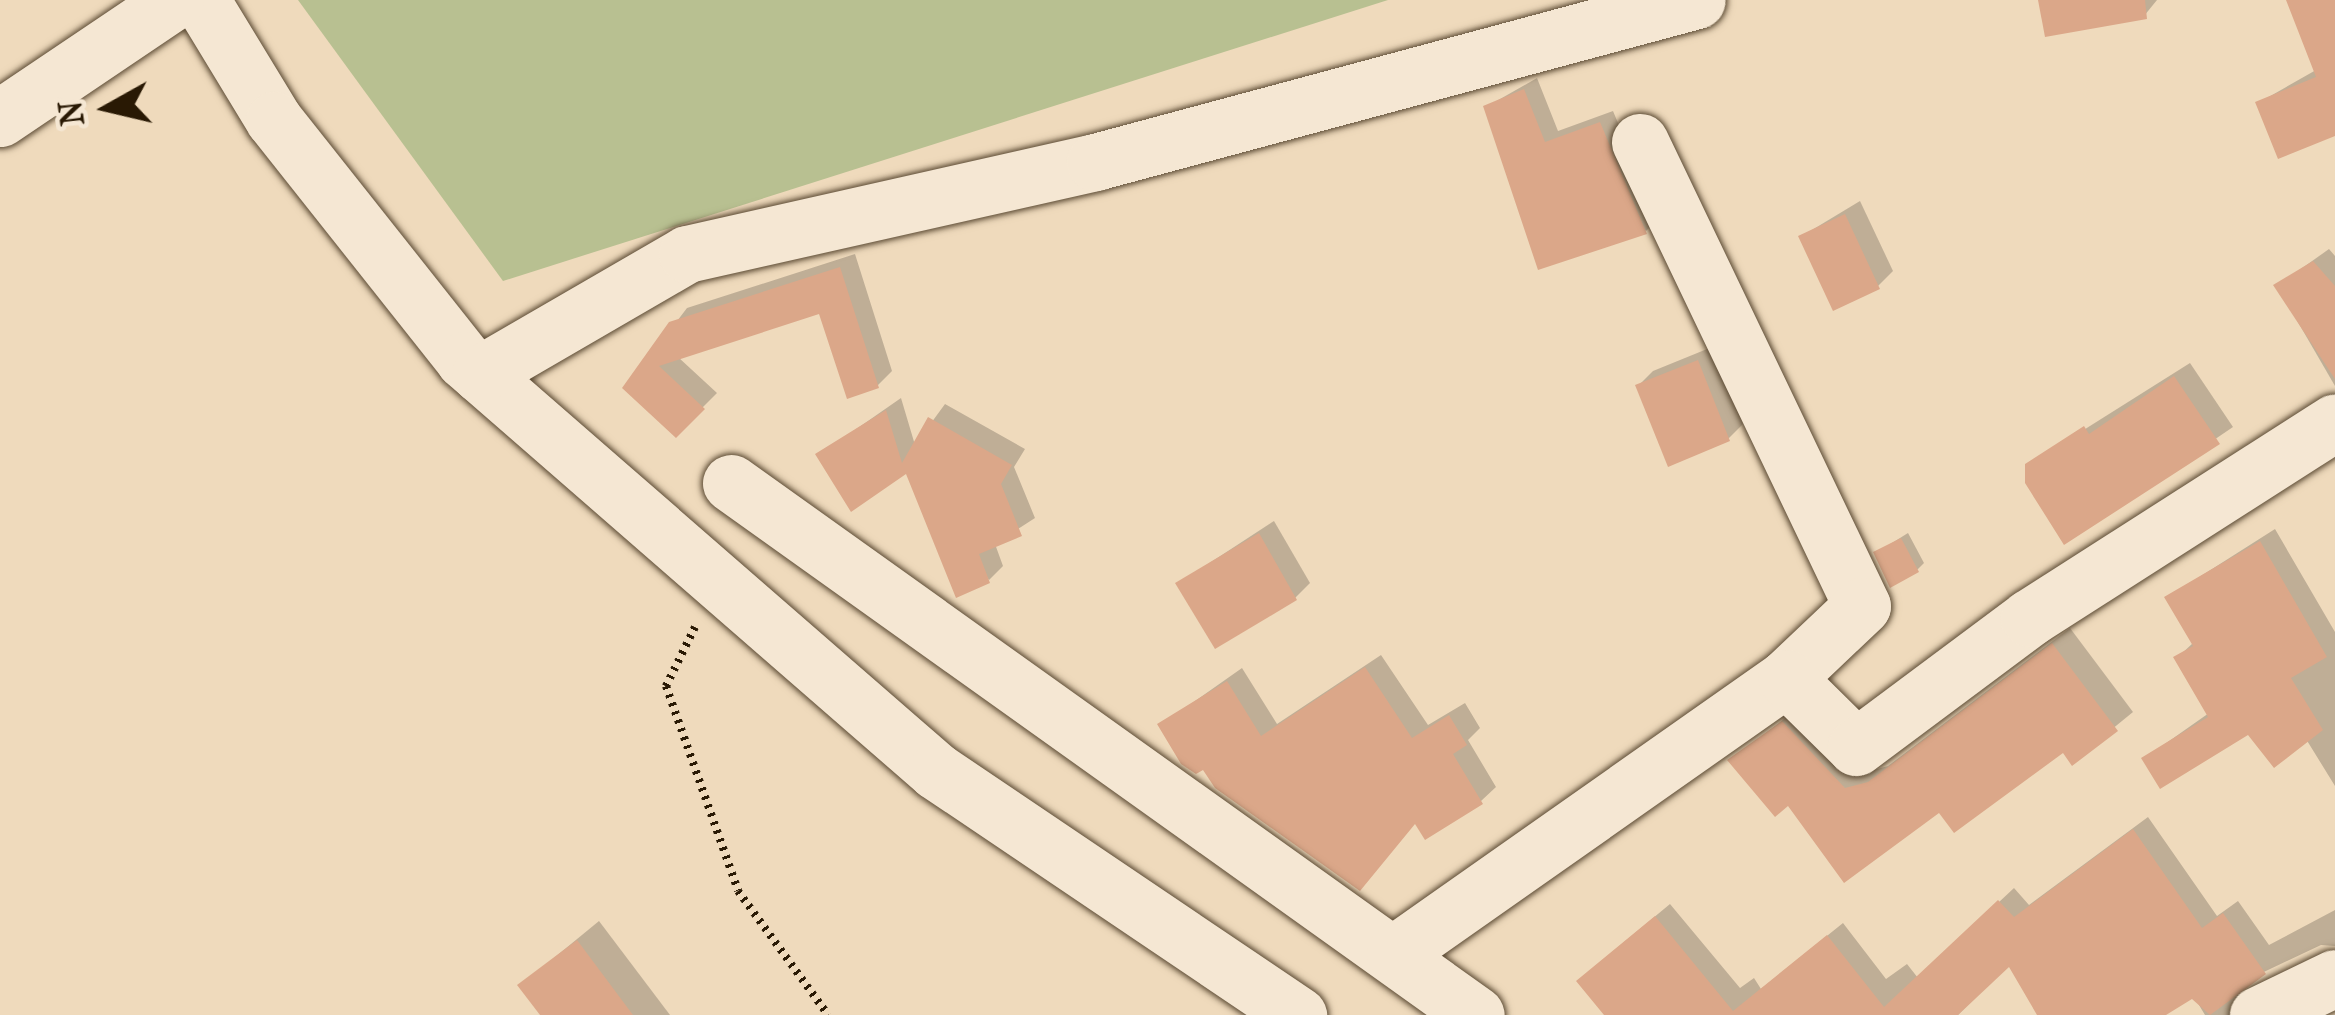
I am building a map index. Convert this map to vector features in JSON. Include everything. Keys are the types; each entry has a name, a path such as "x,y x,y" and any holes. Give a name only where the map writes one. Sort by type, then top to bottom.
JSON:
{"street":[{"path":"0,118 175,0"},
{"path":"201,0 274,120 480,374 936,771 1298,1015"},
{"path":"480,374 687,254 1096,162 1697,0"},
{"path":"1395,953 1786,678 1862,606 1640,142"},
{"path":"1786,678 1856,746 2029,618 2335,422"},
{"path":"731,483 1476,1015"},
{"path":"2258,1015 2335,978"}],"path":[{"path":"717,583 666,686 738,891 828,1015"}],"green space":[{"path":"298,0 1388,0 503,281"}],"building":[{"path":"2038,0 2145,0 2147,19 2045,37"},
{"path":"2286,0 2335,0 2335,136 2278,159 2255,102 2316,77"},
{"path":"1524,89 1545,142 1600,122 1647,234 1538,270 1483,106"},
{"path":"1845,214 1880,289 1833,311 1798,236"},
{"path":"2313,261 2335,286 2335,379 2273,285"},
{"path":"840,267 879,388 847,399 819,314 659,366 705,409 676,438 622,388 669,322"},
{"path":"1698,360 1730,441 1668,467 1635,385"},
{"path":"2174,376 2220,444 2064,545 2025,483 2025,464 2084,426 2089,434"},
{"path":"886,410 902,463 928,417 1012,465 1001,484 1022,536 979,554 990,583 956,598 906,474 851,512 815,454"},
{"path":"1259,533 1297,600 1215,649 1175,583"},
{"path":"1901,538 1919,572 1890,588 1873,552"},
{"path":"2260,541 2327,657 2291,678 2323,730 2274,768 2248,735 2160,789 2141,758 2208,717 2173,657 2193,646 2164,597"},
{"path":"2052,643 2118,731 2072,766 2063,753 1954,833 1939,813 1844,883 1788,806 1775,817 1727,760 1782,721 1845,788 1868,782"},
{"path":"1365,667 1412,738 1449,715 1467,745 1453,754 1483,804 1425,840 1415,824 1360,891 1215,788 1203,770 1196,774 1181,764 1157,724 1227,681 1261,736"},
{"path":"2133,829 2202,928 2223,913 2266,974 2210,1015 2192,999 2166,1015 2037,1015 2009,967 1958,1015 1604,1015 1576,981 1655,916 1733,1011 1827,935 1884,1007 1998,900 2014,917"},
{"path":"577,940 633,1015 540,1015 517,985"}]}
